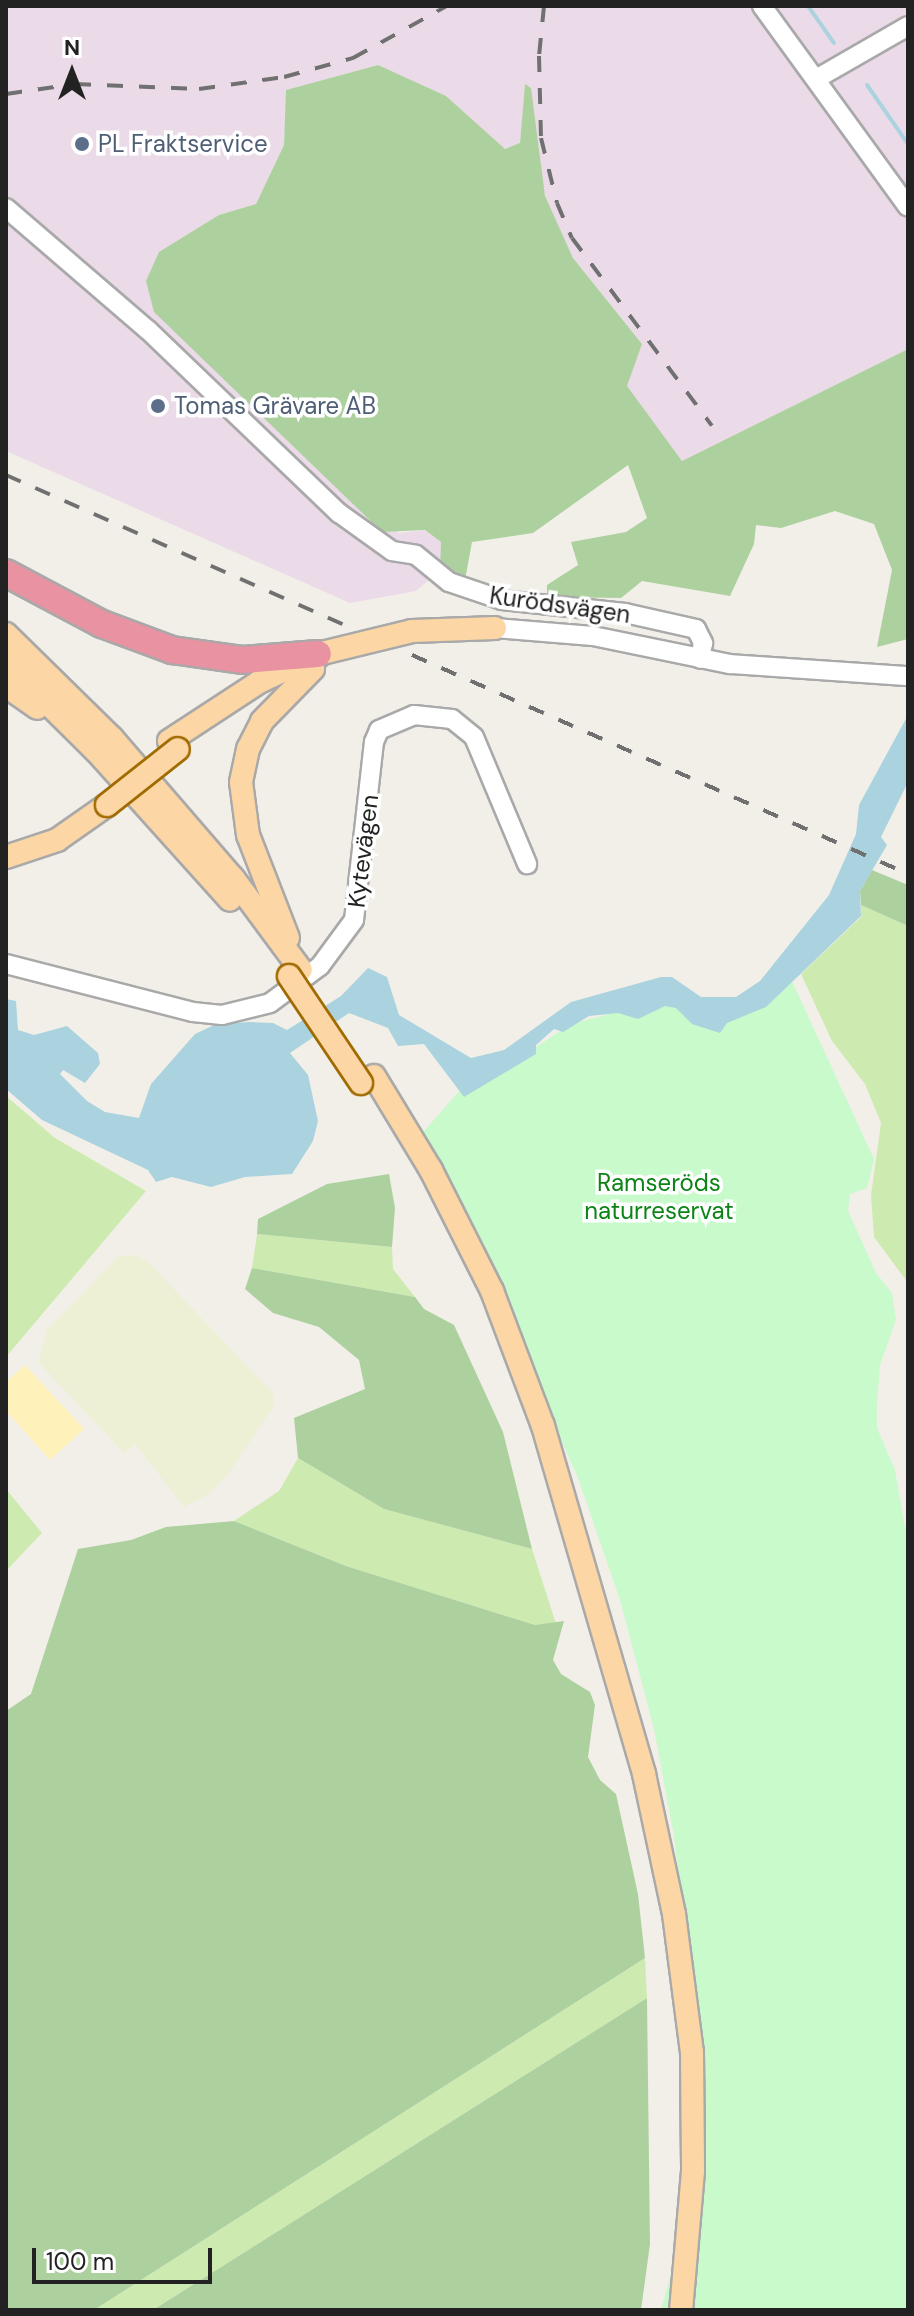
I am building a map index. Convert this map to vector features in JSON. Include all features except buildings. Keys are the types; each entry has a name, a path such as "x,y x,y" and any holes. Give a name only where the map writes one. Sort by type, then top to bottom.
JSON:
{"highway":[{"path":"6,573 102,624 172,650 243,660 316,662"}],"main road":[{"path":"6,857 57,840 173,745 316,662 412,631 495,628"},
{"path":"6,634 112,738 233,878 367,1079 492,1291 543,1426 644,1774 674,1914 692,2052 693,2171 681,2310"},
{"path":"6,662 96,751 295,973"},
{"path":"295,973 243,818 241,782 248,749 262,721 316,662"},
{"path":"6,686 96,751"},
{"path":"6,843 55,826 103,801"},
{"path":"367,1079 479,1296 531,1428 631,1778 661,1919 679,2053 682,2171 667,2310"}],"street":[{"path":"762,6 908,207"},
{"path":"816,79 908,26"},
{"name":"Kurödsvägen","path":"6,208 148,330 339,513 392,551 416,555 449,582 502,600 625,613 696,629 702,637 700,659"},
{"path":"495,628 593,636 700,659 908,676"},
{"name":"Kytevägen","path":"6,964 193,1012 222,1015 270,1003 320,966 354,920 374,742 379,730 414,715 452,719 474,737 527,864"}],"shaded area":[{"path":"6,6 908,6 908,349 682,461 626,386 642,344 573,258 546,199 534,142 531,88 525,85 520,144 504,149 378,65 287,90 284,145 256,204 219,215 398,533 425,530 441,542 443,553 440,571 416,591 350,603 6,451"}],"green space":[{"path":"378,65 446,96 505,149 520,143 525,84 531,88 545,196 573,258 642,344 627,386 682,461 908,349 908,639 877,647 892,570 874,524 835,511 781,528 756,525 754,544 730,596 642,581 621,598 547,597 547,585 578,565 571,542 626,532 647,518 628,465 533,533 472,542 465,580 440,571 441,542 425,530 382,532 154,312 146,281 159,252 219,215 256,204 284,145 286,90"},
{"path":"872,870 908,885 908,926 861,905 860,891"},
{"path":"861,905 908,926 908,1283 874,1237 871,1195 881,1123 865,1084 832,1041 801,974 861,917"},
{"name":"Ramseröds naturreservat","path":"790,977 874,1159 867,1188 850,1194 848,1211 876,1273 892,1293 896,1320 880,1365 877,1428 895,1470 908,1544 908,2310 661,2310 686,2220 694,2007 674,1836 654,1729 620,1600 578,1478 478,1254 418,1138 460,1090 493,1075 571,1024 660,1001 708,1014"},
{"path":"6,1096 55,1138 146,1191 6,1357"},
{"path":"389,1174 395,1208 392,1247 257,1234 258,1219 327,1184"},
{"path":"257,1234 392,1247 393,1269 415,1297 252,1268"},
{"path":"135,1255 147,1261 273,1393 274,1406 229,1473 209,1494 184,1507 135,1444 124,1453 38,1362 47,1330 119,1256"},
{"path":"252,1268 415,1297 424,1309 454,1325 503,1432 532,1549 384,1509 298,1458 294,1418 365,1389 359,1360 319,1327 273,1313 245,1289"},
{"path":"298,1458 384,1509 532,1549 556,1624 535,1625 346,1566 234,1521 279,1491"},
{"path":"6,1489 42,1533 6,1571"},
{"path":"234,1521 346,1566 535,1625 564,1621 553,1660 561,1674 590,1692 595,1705 588,1757 600,1780 616,1794 638,1894 645,1958 94,2310 6,2310 6,1711 31,1694 78,1549 131,1540 166,1527"},
{"path":"645,1958 647,1998 153,2310 94,2310"},
{"path":"647,1998 650,2244 641,2310 153,2310"}],"sand":[{"path":"25,1365 84,1429 50,1460 6,1411 6,1382"}],"water":[{"path":"908,715 908,782 881,837 887,845 860,891 861,916 766,1007 727,1023 720,1033 692,1024 676,1008 665,1006 638,1019 618,1013 589,1016 563,1032 554,1029 536,1045 536,1054 464,1097 424,1044 398,1046 388,1028 349,1013 290,1053 308,1075 318,1121 313,1141 292,1174 245,1177 211,1187 172,1177 156,1182 148,1170 42,1120 6,1089 6,999 16,1001 18,1030 34,1035 67,1026 98,1053 100,1064 85,1083 63,1070 60,1074 87,1101 105,1112 139,1118 151,1084 195,1034 214,1025 248,1022 273,1023 287,1030 341,996 368,968 387,977 399,1015 471,1058 504,1050 571,1002 661,977 672,977 701,997 736,997 760,981 829,895 856,834 859,805"}],"waterway":[{"path":"808,6 834,43"},
{"path":"867,85 908,144"}],"railway":[{"path":"6,94 75,84 199,89 284,77 353,58 447,6"},
{"path":"544,6 539,56 541,138 557,203 572,238 712,426"},
{"path":"6,475 351,628"},
{"path":"412,655 908,874"}],"place":[{"name":"PL Fraktservice","path":"82,144"},
{"name":"Tomas Grävare AB","path":"158,406"}]}
